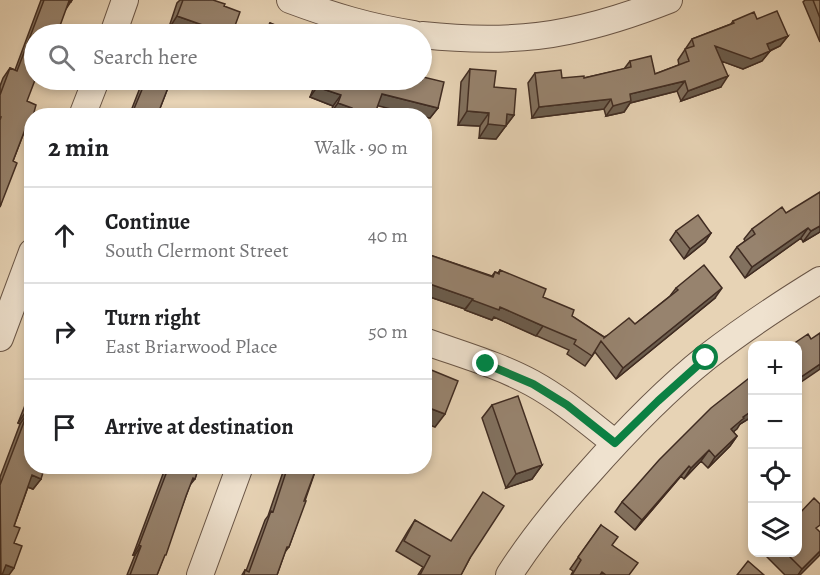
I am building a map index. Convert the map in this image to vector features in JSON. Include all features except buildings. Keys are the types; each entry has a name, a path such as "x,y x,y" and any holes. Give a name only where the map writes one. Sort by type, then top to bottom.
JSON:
{"street":[{"path":"116,24 126,0"},
{"path":"290,0 362,24"},
{"path":"432,36 492,39 566,32 627,16 669,0"},
{"path":"85,108 92,90"},
{"path":"0,338 24,274"},
{"path":"509,575 556,510 615,443 658,401 706,358 820,280"},
{"path":"432,344 507,371 533,384 567,405 615,443"},
{"path":"200,575 237,474"}],"route":[{"path":"486,364 533,384 567,405 615,443 706,358"}]}
